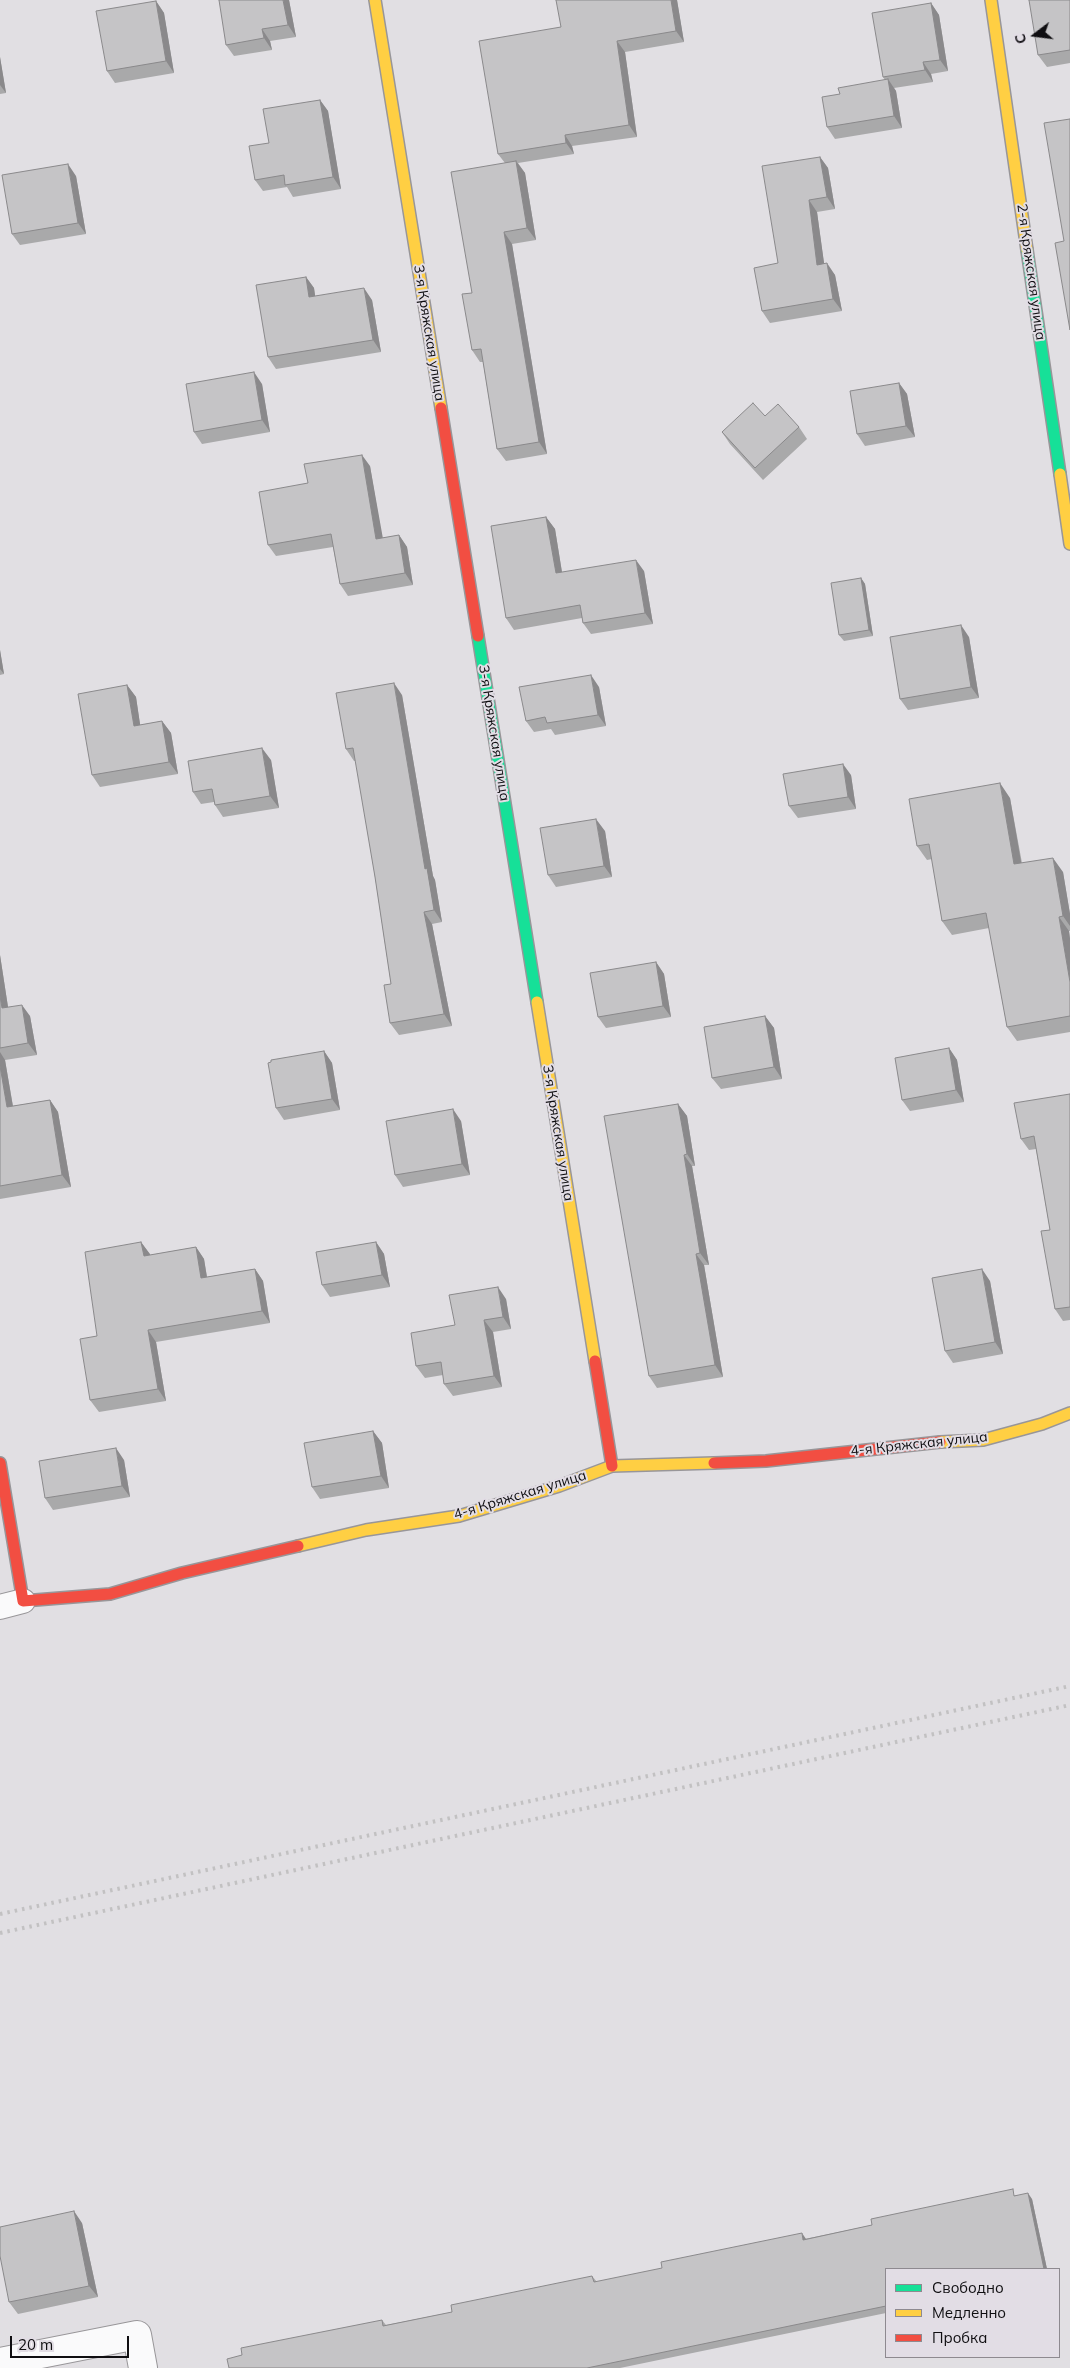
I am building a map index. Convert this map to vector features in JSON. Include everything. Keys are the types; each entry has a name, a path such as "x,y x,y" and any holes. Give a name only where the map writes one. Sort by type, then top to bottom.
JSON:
{"street":[{"name":"3-я Кряжская улица","path":"375,0 612,1466"},
{"name":"2-я Кряжская улица","path":"991,0 1070,544"},
{"name":"4-я Кряжская улица","path":"23,1601 110,1594 182,1573 366,1530 459,1516 559,1486 612,1466 766,1461 916,1443 983,1440 1042,1424 1070,1413"},
{"path":"0,1463 23,1601"},
{"path":"0,2362 136,2335 143,2368"}],"lane":[{"path":"0,1607 23,1601"}],"building":[{"path":"219,0 283,0 288,25 262,29 264,38 226,45"},
{"path":"556,0 671,0 676,31 617,41 629,125 565,135 566,143 498,154 479,41 561,27"},
{"path":"1029,0 1070,0 1070,50 1038,55"},
{"path":"156,1 166,61 107,71 96,11"},
{"path":"931,3 940,60 923,62 925,70 883,77 872,13"},
{"path":"888,79 894,116 827,127 822,97 840,94 838,88"},
{"path":"320,100 333,177 285,185 284,175 255,180 249,146 269,143 263,109"},
{"path":"1070,119 1070,330 1055,243 1064,241 1044,123"},
{"path":"820,157 827,197 809,200 817,265 827,263 833,299 762,311 754,268 778,263 762,166"},
{"path":"516,161 527,228 504,232 539,442 497,449 481,349 472,350 462,294 472,293 451,172"},
{"path":"68,164 78,223 12,234 2,175"},
{"path":"306,277 309,297 364,288 373,340 268,357 256,285"},
{"path":"254,372 262,420 194,432 186,384"},
{"path":"899,383 906,426 857,434 850,391"},
{"path":"753,403 765,416 778,404 799,427 755,468 722,432"},
{"path":"362,455 376,539 399,535 405,573 340,584 331,534 268,545 259,492 308,483 304,464"},
{"path":"546,517 556,573 636,560 645,613 583,623 580,605 506,618 491,526"},
{"path":"861,578 869,630 839,635 831,583"},
{"path":"961,625 971,687 900,699 890,637"},
{"path":"591,675 598,715 547,723 545,717 526,721 519,687"},
{"path":"394,683 425,869 427,868 434,910 424,912 444,1014 390,1023 384,985 391,984 375,877 353,748 346,749 336,693"},
{"path":"127,685 134,726 162,721 169,762 92,775 78,694"},
{"path":"262,748 270,796 215,805 212,789 193,792 188,761"},
{"path":"843,764 848,797 789,806 783,774"},
{"path":"1000,783 1014,864 1053,858 1063,916 1059,917 1070,982 1070,1016 1007,1027 986,913 942,921 929,844 917,846 909,799"},
{"path":"596,819 604,866 548,875 540,828"},
{"path":"656,962 663,1006 598,1017 590,973"},
{"path":"0,996 2,1008 22,1005 28,1043 0,1048"},
{"path":"765,1016 774,1067 712,1078 704,1027"},
{"path":"949,1048 956,1090 902,1100 895,1058"},
{"path":"324,1051 332,1099 276,1108 268,1063 271,1060"},
{"path":"0,1066 7,1107 50,1100 62,1175 0,1186"},
{"path":"1070,1094 1070,1307 1055,1309 1041,1231 1050,1230 1034,1136 1021,1139 1014,1103"},
{"path":"678,1104 687,1154 684,1155 700,1253 696,1254 715,1365 649,1376 604,1116"},
{"path":"453,1109 462,1164 395,1175 386,1121"},
{"path":"141,1242 144,1256 196,1247 201,1278 255,1269 262,1311 148,1330 158,1389 90,1400 80,1339 97,1336 85,1252"},
{"path":"376,1242 382,1275 322,1285 316,1252"},
{"path":"982,1269 995,1342 945,1351 932,1278"},
{"path":"498,1287 503,1317 484,1320 494,1376 444,1384 441,1362 416,1366 411,1333 455,1325 449,1295"},
{"path":"373,1431 381,1476 312,1487 304,1443"},
{"path":"116,1448 122,1486 45,1498 39,1461"},
{"path":"1013,2189 1014,2196 1028,2193 1044,2268 885,2268 885,2306 587,2368 229,2368 227,2359 242,2355 241,2348 382,2320 383,2326 452,2312 451,2305 592,2276 594,2282 662,2268 661,2262 802,2233 803,2240 872,2225 871,2219"},
{"path":"74,2211 89,2286 9,2302 0,2256 0,2227"}],"railway":[{"path":"0,1914 1070,1686"},
{"path":"0,1933 1070,1705"}],"traffic: fast":[{"path":"1027,250 1060,474"},
{"path":"478,636 537,1002"}],"traffic: slow":[{"path":"375,0 441,408"},
{"path":"991,0 1027,250"},
{"path":"1060,474 1070,544"},
{"path":"537,1002 595,1361"},
{"path":"940,1442 983,1440 1042,1424 1070,1413"},
{"path":"298,1546 366,1530 459,1516 559,1486 612,1466 714,1463"}],"traffic: jam":[{"path":"441,408 478,636"},
{"path":"595,1361 612,1466"},
{"path":"714,1463 766,1461 940,1442"},
{"path":"0,1463 23,1601 110,1594 182,1573 298,1546"}]}
